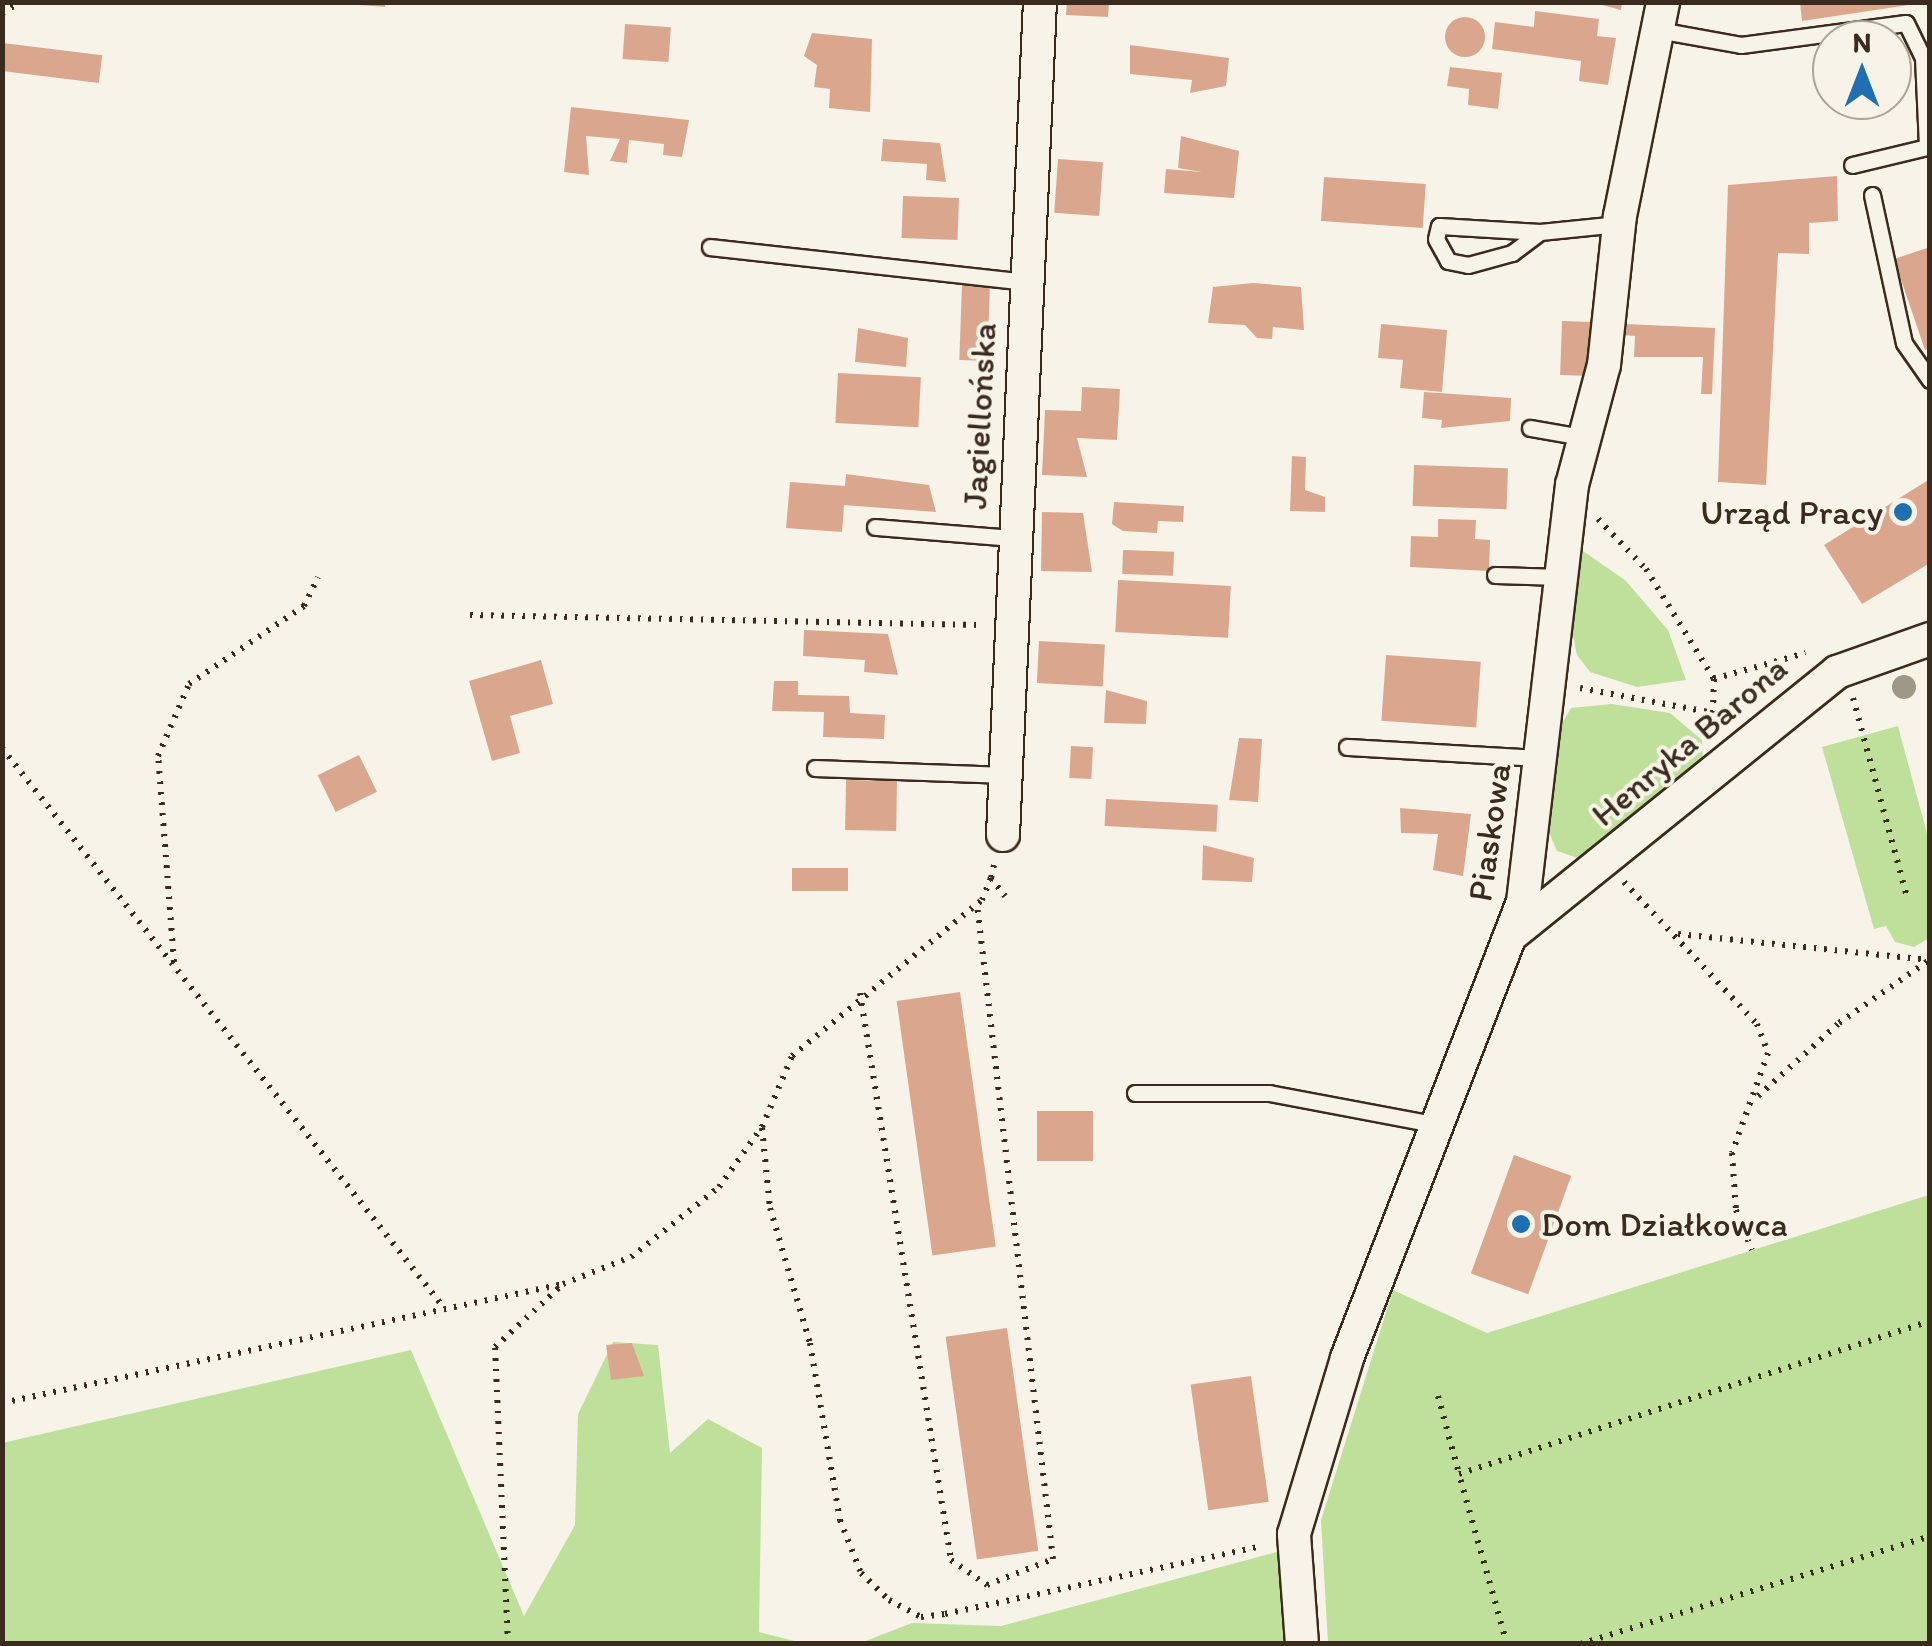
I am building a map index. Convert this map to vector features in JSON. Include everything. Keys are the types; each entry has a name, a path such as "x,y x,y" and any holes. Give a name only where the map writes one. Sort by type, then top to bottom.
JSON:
{"street":[{"name":"Jagiellońska","path":"1003,835 1009,775 1012,538 1040,2"},
{"name":"Piaskowa","path":"1302,1644 1294,1534 1346,1358 1515,932 1570,503 1582,437 1604,365 1619,224 1660,16"},
{"name":"Henryka Barona","path":"1515,932 1769,725 1930,639"}],"lane":[{"path":"1660,16 1740,45 1906,23 1923,58 1927,148 1852,165"},
{"path":"1872,195 1904,344 1930,380"},
{"path":"1540,232 1512,253 1468,265 1448,261 1436,239 1438,226 1540,232 1619,224"},
{"path":"710,246 1026,282"},
{"path":"1530,428 1582,437"},
{"path":"875,527 1012,538"},
{"path":"1495,575 1561,577"},
{"path":"1347,748 1540,758"},
{"path":"815,768 1009,775"},
{"path":"1135,1092 1269,1092 1438,1125"}],"path":[{"path":"2,13 21,2"},
{"path":"1570,503 1608,524 1646,569 1714,679 1714,713"},
{"path":"174,964 158,756 190,684 304,606 318,577"},
{"path":"470,616 1011,626"},
{"path":"1845,683 1908,900"},
{"path":"1548,684 1769,725"},
{"path":"2,748 441,1304"},
{"path":"1625,863 1616,874 1757,1024 1768,1054 1757,1097 1732,1152 1736,1210 1752,1250"},
{"path":"508,1644 495,1347 563,1284 680,1226 762,1126 792,1056 860,994 978,904 991,878"},
{"path":"860,994 951,1560 988,1585 1054,1559 978,904"},
{"path":"1676,934 1930,960"},
{"path":"1757,1097 1839,1023 1930,960"},
{"path":"762,1126 770,1208 810,1343 840,1520 861,1573 889,1600 921,1617 945,1614 1170,1572 1294,1534"},
{"path":"2,1403 441,1304 563,1284"},
{"path":"1459,1474 1930,1321"},
{"path":"1438,1396 1507,1644"},
{"path":"1580,1644 1930,1536"}],"green space":[{"path":"1580,549 1625,580 1668,630 1686,680 1637,687 1590,672 1577,655 1564,589"},
{"path":"1612,704 1670,713 1702,740 1703,762 1586,861 1557,851 1544,821 1557,732 1571,708"},
{"path":"1898,726 1929,841 1929,938 1914,947 1895,942 1886,926 1874,929 1822,747"},
{"path":"1929,1195 1929,1643 1328,1643 1321,1520 1393,1290 1487,1333"},
{"path":"613,1342 658,1345 670,1453 708,1419 762,1448 759,1632 802,1643 3,1643 2,1443 411,1350 524,1616 575,1525 578,1414"},
{"path":"1280,1551 1284,1643 858,1644 912,1623 1001,1626"}],"building":[{"path":"360,2 386,2 385,7"},
{"path":"1067,2 1109,2 1108,17 1066,15"},
{"path":"1591,2 1622,2 1621,10"},
{"path":"1800,2 1909,2 1909,5 1802,21"},
{"path":"1535,11 1599,19 1597,36 1616,38 1608,85 1579,81 1581,61 1492,49 1495,22 1534,27"},
{"path":"1465,17 1479,23 1485,37 1479,51 1465,57 1451,51 1445,37 1451,23"},
{"path":"625,24 671,27 668,62 623,59"},
{"path":"812,33 872,39 870,112 829,108 830,89 814,87 817,65 804,56"},
{"path":"3,43 102,55 99,83 2,71"},
{"path":"1130,45 1229,58 1226,86 1190,93 1192,80 1130,74"},
{"path":"1450,67 1502,73 1498,109 1468,105 1469,89 1447,86"},
{"path":"571,107 689,120 682,157 663,155 664,144 629,140 627,163 610,161 620,139 586,136 589,175 564,172"},
{"path":"1181,136 1239,151 1234,198 1164,193 1166,169 1202,172 1178,168"},
{"path":"883,139 940,143 946,182 926,180 927,164 881,161"},
{"path":"1058,159 1103,162 1099,216 1054,213"},
{"path":"1837,176 1838,221 1809,223 1809,254 1778,253 1766,485 1718,482 1728,185"},
{"path":"1324,177 1426,184 1423,228 1321,221"},
{"path":"903,196 959,198 958,240 902,238"},
{"path":"1930,247 1930,348 1925,350 1894,259"},
{"path":"962,283 990,284 987,361 959,360"},
{"path":"1253,283 1301,287 1304,330 1273,327 1272,339 1257,338 1245,325 1208,323 1213,287"},
{"path":"1562,321 1593,322 1591,376 1560,375"},
{"path":"1381,324 1447,330 1442,392 1400,388 1403,360 1378,358"},
{"path":"1625,324 1715,328 1712,394 1701,394 1703,357 1634,357 1635,336 1624,335"},
{"path":"858,328 908,338 906,367 855,362"},
{"path":"838,373 921,377 918,427 835,423"},
{"path":"1082,387 1120,389 1117,440 1077,438 1087,477 1042,475 1045,410 1081,411"},
{"path":"1424,392 1511,398 1510,421 1441,428 1442,420 1422,418"},
{"path":"1292,456 1306,457 1305,490 1325,497 1325,512 1290,511"},
{"path":"1414,465 1508,468 1507,509 1413,506"},
{"path":"846,474 929,485 936,512 844,505 842,532 786,528 790,482 845,486"},
{"name":"Urząd Pracy","path":"1930,479 1930,563 1862,604 1824,545"},
{"path":"1114,502 1184,506 1183,522 1158,521 1157,533 1123,531 1112,524"},
{"path":"1042,512 1083,513 1092,572 1041,571"},
{"path":"1438,519 1476,520 1475,539 1490,540 1489,571 1410,567 1411,536 1438,537"},
{"path":"1123,550 1174,552 1173,576 1122,574"},
{"path":"1118,580 1231,586 1228,638 1115,632"},
{"path":"804,630 888,634 898,675 864,672 865,660 803,656"},
{"path":"1039,641 1105,644 1103,686 1037,683"},
{"path":"1386,655 1481,662 1476,727 1381,721"},
{"path":"541,660 553,704 510,716 520,753 492,761 469,681"},
{"path":"774,681 798,681 798,695 849,696 850,713 885,715 884,739 823,737 824,712 772,711"},
{"path":"1106,690 1147,701 1146,724 1104,723"},
{"path":"1239,738 1262,739 1258,802 1229,800"},
{"path":"1071,746 1093,747 1091,779 1069,778"},
{"path":"359,755 377,792 336,812 318,775"},
{"path":"846,780 897,781 896,831 845,830"},
{"path":"1106,799 1218,805 1216,832 1105,826"},
{"path":"1400,808 1471,814 1463,876 1433,870 1438,834 1401,833"},
{"path":"1203,845 1254,858 1252,882 1202,880"},
{"path":"792,868 848,868 848,891 792,891"},
{"path":"960,992 996,1246 932,1255 897,1001"},
{"path":"1037,1111 1093,1111 1093,1161 1037,1161"},
{"name":"Dom Działkowca","path":"1514,1155 1571,1176 1528,1294 1471,1273"},
{"path":"1007,1328 1038,1551 977,1559 946,1337"},
{"path":"632,1343 644,1376 611,1380 606,1345"},
{"path":"1251,1376 1269,1502 1208,1510 1191,1384"}],"place":[{"name":"Urząd Pracy","path":"1903,512"},
{"name":"Dom Działkowca","path":"1521,1224"}]}
